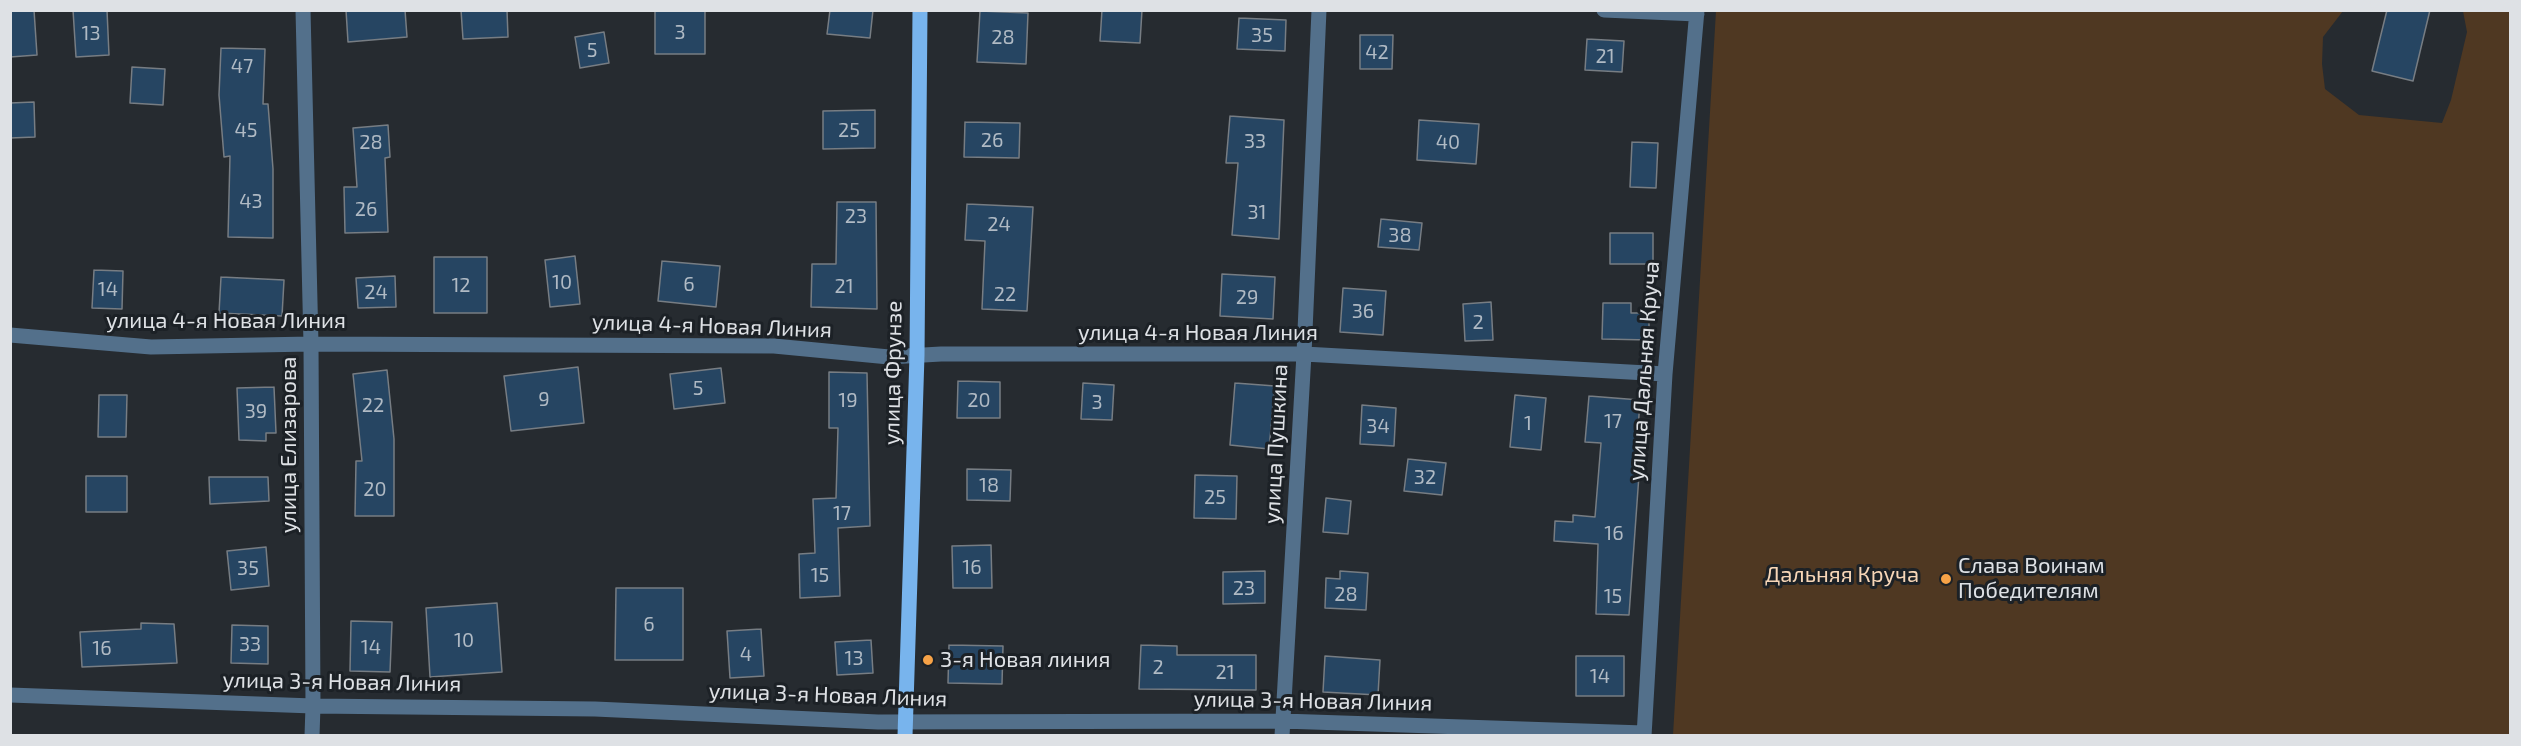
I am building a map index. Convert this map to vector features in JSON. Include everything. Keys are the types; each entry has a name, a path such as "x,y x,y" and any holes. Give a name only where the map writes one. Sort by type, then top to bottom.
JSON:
{"main road":[{"name":"улица Фрунзе","path":"905,729 917,355 920,10"}],"street":[{"name":"улица Елизарова","path":"303,10 311,344 312,735"},
{"name":"улица Пушкина","path":"1282,728 1304,354 1319,10"},
{"path":"1604,10 1697,12"},
{"name":"улица Дальняя Круча","path":"1644,734 1665,374 1697,12"},
{"name":"улица 4-я Новая Линия","path":"10,335 151,347 311,344 774,346 889,357 1304,354 1665,374"},
{"name":"улица 3-я Новая Линия","path":"10,695 313,706 595,708 866,722 905,729 1282,728 1644,734"}],"green space":[{"name":"Дальняя Круча","path":"1716,11 2343,11 2323,37 2322,64 2325,89 2359,115 2442,123 2451,100 2467,32 2463,11 2510,11 2509,735 1673,735"}],"building":[{"path":"10,10 34,10 37,55 10,57"},
{"path":"73,10 107,10 109,55 76,57"},
{"path":"346,10 405,10 407,37 348,42"},
{"path":"461,10 507,10 508,37 463,39"},
{"path":"655,10 705,10 705,54 655,54"},
{"path":"830,10 873,10 870,38 827,34"},
{"path":"1102,10 1142,10 1140,43 1100,41"},
{"path":"2387,10 2430,10 2413,81 2372,71"},
{"path":"980,11 1028,13 1026,64 977,62"},
{"path":"1239,18 1286,20 1285,51 1237,49"},
{"path":"604,32 609,63 580,68 575,37"},
{"path":"1360,35 1393,35 1392,69 1360,69"},
{"path":"1587,39 1624,41 1622,72 1585,70"},
{"path":"221,48 265,49 263,104 268,104 273,169 273,238 228,237 230,156 224,157 219,95"},
{"path":"132,67 165,69 163,105 130,103"},
{"path":"34,102 35,137 10,138 10,103"},
{"path":"875,110 875,148 823,149 823,111"},
{"path":"1230,116 1284,120 1279,239 1232,235 1238,163 1226,163"},
{"path":"1419,120 1479,124 1476,164 1417,160"},
{"path":"965,122 1020,123 1019,158 964,157"},
{"path":"388,125 390,157 385,158 388,232 345,233 344,187 357,187 353,128"},
{"path":"1632,142 1658,143 1656,188 1630,187"},
{"path":"837,202 876,202 877,309 811,307 812,264 836,264"},
{"path":"967,204 1033,207 1027,311 982,309 985,241 965,240"},
{"path":"1381,219 1422,223 1419,250 1378,247"},
{"path":"1610,233 1653,233 1653,264 1610,264"},
{"path":"575,256 580,304 550,307 545,260"},
{"path":"434,257 487,257 487,313 434,313"},
{"path":"662,261 720,266 716,307 658,301"},
{"path":"94,270 123,271 122,309 92,308"},
{"path":"1222,274 1275,277 1273,319 1220,316"},
{"path":"395,276 396,307 358,308 356,278"},
{"path":"221,277 284,280 282,316 219,313"},
{"path":"1343,288 1386,291 1383,335 1340,332"},
{"path":"1491,302 1493,340 1465,341 1463,304"},
{"path":"1603,303 1631,303 1631,313 1649,313 1649,340 1602,339"},
{"path":"578,367 584,423 511,431 504,376"},
{"path":"721,368 725,403 674,409 670,374"},
{"path":"387,370 394,439 394,516 355,516 356,461 362,461 353,374"},
{"path":"829,372 867,373 870,526 838,528 840,596 800,598 799,554 815,553 813,499 836,498 838,428 829,428"},
{"path":"958,381 1000,382 1000,418 957,418"},
{"path":"1083,383 1114,385 1112,420 1081,419"},
{"path":"1235,383 1275,386 1269,449 1230,445"},
{"path":"274,387 276,433 266,433 266,441 239,440 237,388"},
{"path":"99,395 127,395 126,437 98,437"},
{"path":"1515,395 1546,398 1541,450 1510,447"},
{"path":"1589,396 1640,400 1636,460 1640,461 1629,615 1596,614 1598,544 1554,541 1555,521 1573,522 1573,515 1595,517 1601,443 1585,442"},
{"path":"1362,405 1396,408 1394,446 1360,444"},
{"path":"1408,459 1446,463 1442,495 1404,491"},
{"path":"967,469 1011,470 1010,501 967,500"},
{"path":"1195,475 1237,476 1236,519 1194,518"},
{"path":"86,476 127,476 127,512 86,512"},
{"path":"209,477 268,477 269,501 210,504"},
{"path":"1326,498 1351,501 1348,534 1323,532"},
{"path":"991,545 992,588 953,588 952,546"},
{"path":"266,547 269,586 231,590 227,551"},
{"path":"1265,571 1265,603 1223,604 1223,572"},
{"path":"1340,571 1368,573 1366,610 1325,608 1326,578 1340,579"},
{"path":"616,588 683,588 683,660 615,660"},
{"path":"497,603 502,672 430,677 426,608"},
{"path":"351,621 392,622 390,672 350,671"},
{"path":"141,623 174,624 177,663 82,667 80,632 141,629"},
{"path":"232,625 268,626 268,664 231,663"},
{"path":"761,629 764,676 730,678 727,631"},
{"path":"871,640 873,673 837,675 835,642"},
{"path":"949,645 1003,646 1002,684 948,683"},
{"path":"1141,645 1177,646 1177,655 1256,655 1256,690 1139,689"},
{"path":"1325,656 1380,660 1378,695 1323,692"},
{"path":"1576,656 1624,656 1624,696 1576,696"}],"place":[{"name":"Слава Воинам Победителям","path":"1946,579"},
{"name":"3-я Новая линия","path":"928,660"}]}
